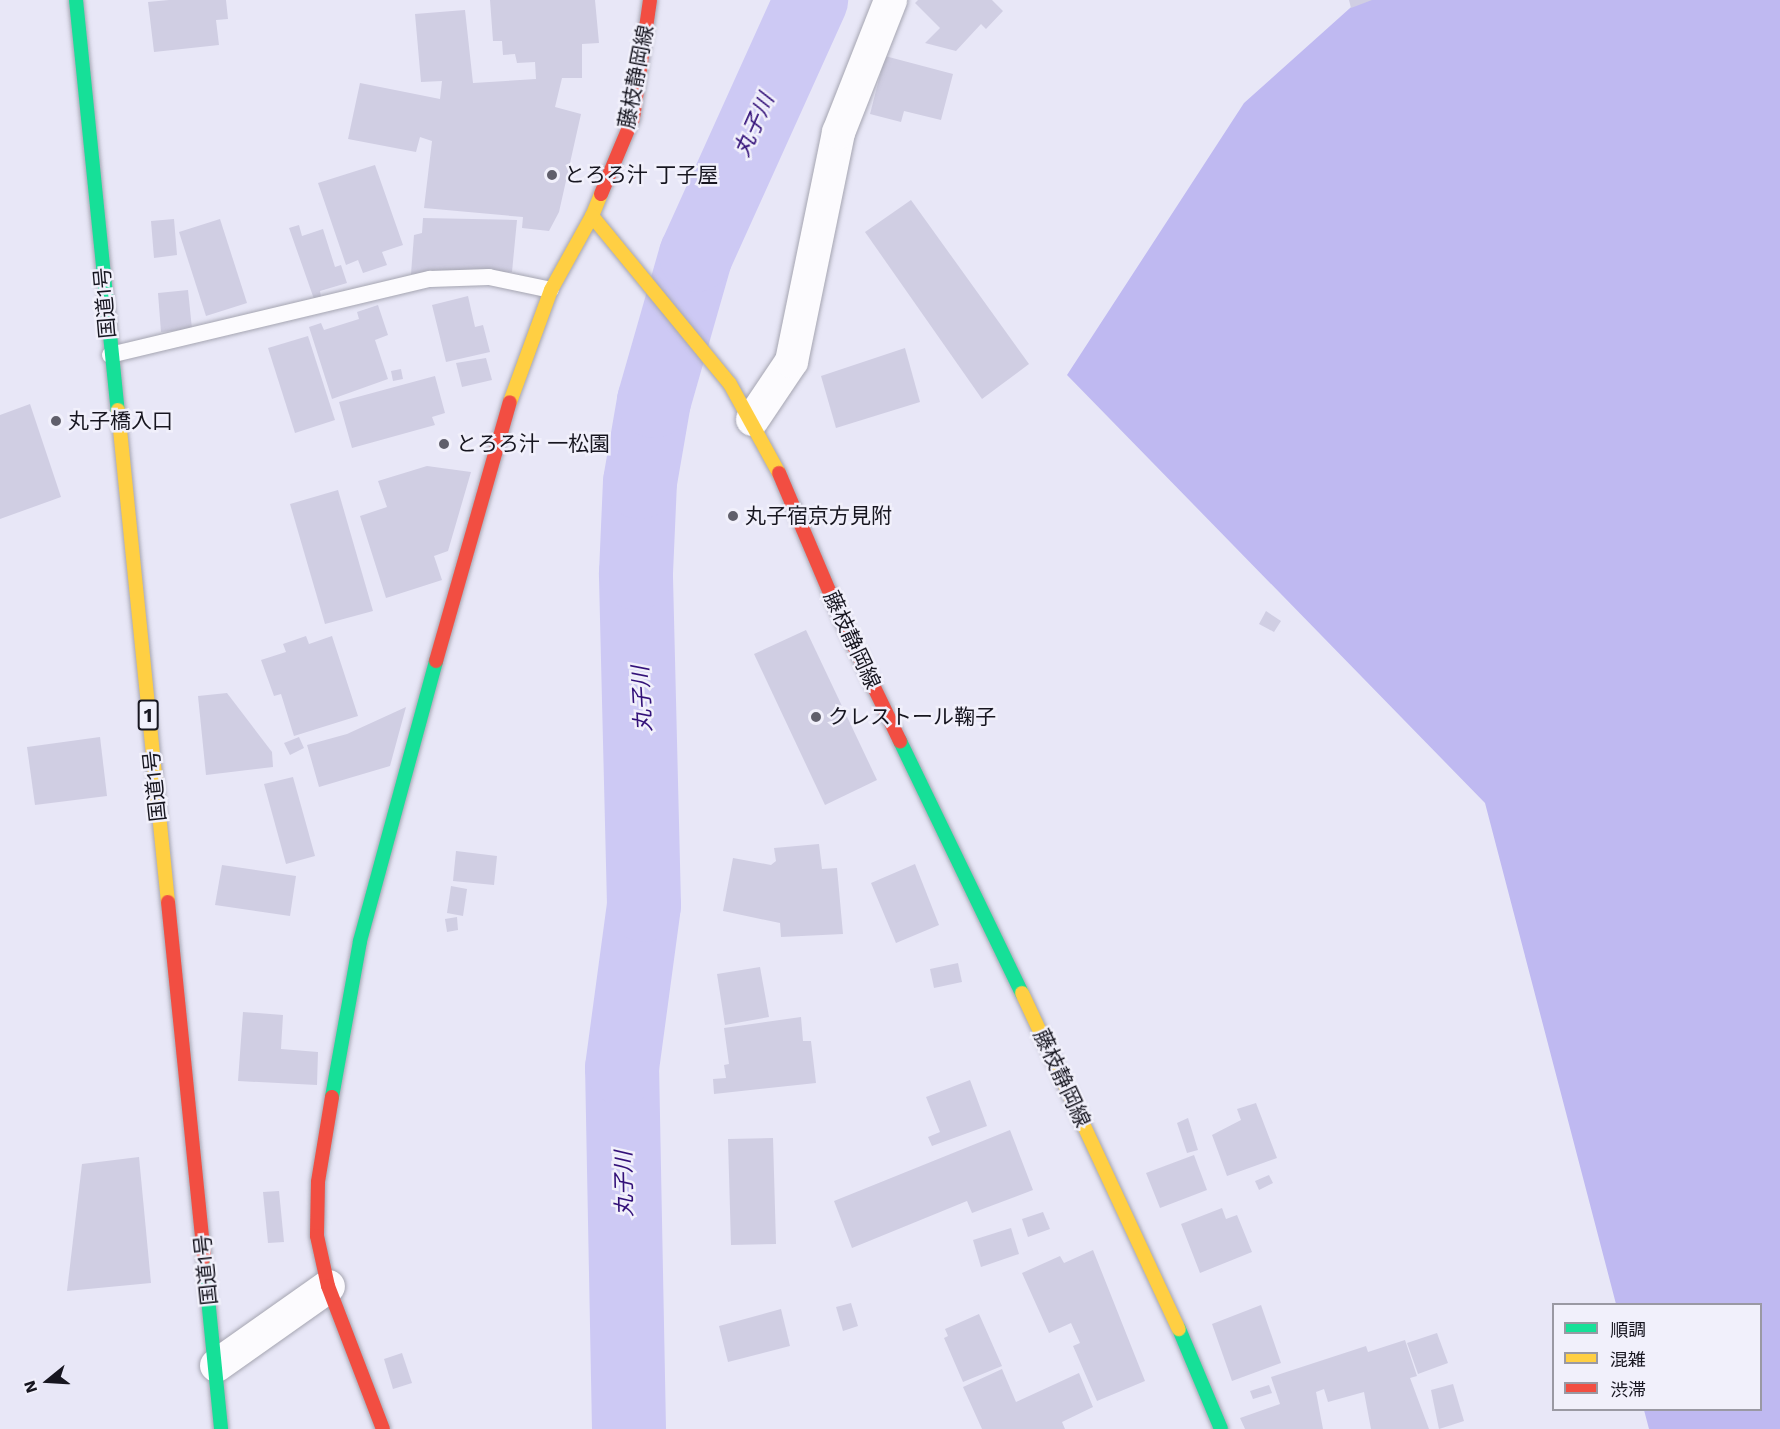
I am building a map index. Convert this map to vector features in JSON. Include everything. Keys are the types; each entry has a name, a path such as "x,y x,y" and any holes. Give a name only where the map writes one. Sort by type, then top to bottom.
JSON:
{"main road":[{"name":"国道1号","path":"76,0 110,354 221,1429"},
{"name":"藤枝静岡線","path":"650,0 633,118 592,216 730,384 752,419 841,619 1199,1371 1221,1429"},
{"path":"383,1429 328,1287 317,1236 318,1182 360,941 497,437 551,290 592,216"}],"street":[{"path":"752,419 791,361 838,132 890,0"},
{"path":"216,1365 328,1287"}],"lane":[{"path":"110,354 430,279 489,277 551,290"}],"shaded area":[{"path":"1359,0 1780,0 1780,1429 1649,1429 1644,1411 1762,1411 1762,1303 1616,1303 1485,803 1067,375 1244,103"}],"building":[{"path":"226,0 228,19 216,20 219,45 154,52 148,2"},
{"path":"490,0 595,0 599,43 582,44 582,78 562,78 555,107 581,114 559,212 549,231 522,228 523,217 424,208 432,141 420,137 416,152 348,139 360,83 440,99 442,81 421,82 415,14 465,10 473,83 536,79 535,62 517,63 515,54 503,55 502,41 493,41"},
{"path":"918,0 992,0 1003,11 986,29 981,24 956,51 925,43 940,28 915,3"},
{"path":"1349,0 1372,0 1351,8"},
{"path":"885,56 953,74 941,120 904,111 901,122 870,114"},
{"path":"375,165 403,245 382,252 387,265 363,273 358,260 346,265 318,183"},
{"path":"911,200 1029,364 982,399 865,232"},
{"path":"423,218 517,220 512,272 411,274 414,235 422,233"},
{"path":"174,219 177,255 154,258 151,221"},
{"path":"220,219 247,303 206,316 179,232"},
{"path":"299,225 302,236 323,229 335,267 341,265 347,283 320,291 321,297 314,299 289,228"},
{"path":"188,290 192,329 161,332 158,293"},
{"path":"468,296 475,327 483,325 490,352 446,362 432,305"},
{"path":"378,305 388,335 375,340 388,379 332,399 309,327 321,323 324,330 359,319 357,312"},
{"path":"308,336 335,420 295,433 268,348"},
{"path":"905,348 920,402 836,428 821,376"},
{"path":"486,358 492,380 462,387 456,363"},
{"path":"401,369 403,379 393,381 391,371"},
{"path":"435,376 445,413 432,417 435,425 352,448 339,402"},
{"path":"30,404 61,497 0,519 0,415"},
{"path":"427,466 471,472 448,551 434,556 442,580 386,598 360,516 387,507 378,481"},
{"path":"338,490 373,611 325,624 290,504"},
{"path":"1266,611 1281,621 1274,632 1259,624"},
{"name":"クレストール鞠子","path":"806,630 877,780 825,805 754,654"},
{"path":"306,636 309,644 332,636 358,716 294,736 281,694 274,696 261,660 286,652 283,644"},
{"path":"227,693 272,752 273,767 206,775 198,696"},
{"path":"406,707 390,766 319,787 307,745 347,734"},
{"path":"100,737 107,796 35,805 27,747"},
{"path":"299,737 304,748 290,755 284,743"},
{"path":"293,777 315,856 286,864 264,784"},
{"path":"819,844 822,869 837,868 843,934 781,937 780,923 723,911 733,858 771,865 776,861 774,848"},
{"path":"456,851 497,856 494,885 453,881"},
{"path":"915,864 939,925 896,943 871,883"},
{"path":"222,865 296,876 290,916 215,905"},
{"path":"451,886 467,889 463,916 447,913"},
{"path":"457,917 458,930 447,932 445,919"},
{"path":"958,963 962,982 934,988 930,969"},
{"path":"760,967 769,1017 725,1025 717,974"},
{"path":"243,1012 283,1015 281,1049 318,1052 317,1085 238,1081"},
{"path":"801,1017 803,1041 811,1041 816,1083 714,1094 713,1079 726,1078 724,1065 729,1064 724,1028"},
{"path":"970,1080 987,1126 932,1146 928,1137 940,1132 926,1097"},
{"path":"1256,1103 1277,1158 1227,1176 1212,1135 1241,1120 1237,1109"},
{"path":"1188,1118 1198,1150 1187,1153 1177,1123"},
{"path":"1010,1130 1033,1190 972,1213 967,1201 852,1248 834,1201"},
{"path":"773,1138 776,1244 731,1245 728,1139"},
{"path":"1194,1155 1207,1190 1160,1208 1146,1173"},
{"path":"139,1157 151,1283 67,1291 82,1164"},
{"path":"1269,1175 1273,1183 1259,1190 1255,1181"},
{"path":"279,1191 284,1242 268,1243 263,1192"},
{"path":"1222,1208 1226,1219 1237,1215 1252,1252 1200,1273 1181,1224"},
{"path":"1043,1212 1050,1229 1028,1237 1022,1219"},
{"path":"1011,1228 1019,1254 981,1267 973,1240"},
{"path":"1093,1250 1145,1381 1097,1401 1073,1346 1080,1343 1071,1323 1049,1333 1022,1273 1060,1256 1064,1263"},
{"path":"851,1303 858,1326 843,1331 836,1307"},
{"path":"1261,1305 1281,1363 1232,1381 1212,1324"},
{"path":"781,1309 790,1346 728,1362 719,1326"},
{"path":"979,1314 1002,1366 963,1382 944,1338 948,1336 945,1329"},
{"path":"1437,1333 1448,1363 1418,1374 1407,1343"},
{"path":"1405,1340 1417,1376 1410,1378 1429,1429 1371,1429 1364,1392 1328,1402 1324,1389 1316,1392 1323,1429 1245,1429 1240,1418 1280,1404 1271,1377 1366,1346 1368,1352"},
{"path":"402,1353 412,1383 393,1389 384,1359"},
{"path":"1002,1369 1016,1402 1079,1373 1093,1407 1062,1422 1065,1429 982,1429 963,1387"},
{"path":"1453,1384 1464,1421 1439,1429 1431,1390"},
{"path":"1269,1385 1272,1393 1253,1399 1250,1391"}],"waterway":[{"name":"丸子川","path":"629,1429 622,1068 644,905 636,573 640,482 654,401 696,255 811,0"}],"traffic: fast":[{"path":"76,0 118,410"},
{"path":"332,1097 360,941 436,661"},
{"path":"900,741 1022,993"},
{"path":"204,1258 221,1429"},
{"path":"1179,1329 1221,1429"}],"traffic: slow":[{"path":"601,194 592,216 730,384 779,473"},
{"path":"510,402 551,290 592,216"},
{"path":"118,410 168,902"},
{"path":"1022,993 1179,1329"}],"traffic: jam":[{"path":"601,194 633,118 650,0"},
{"path":"436,661 510,402"},
{"path":"779,473 841,619 900,741"},
{"path":"168,902 204,1258"},
{"path":"332,1097 318,1182 317,1236 328,1286 383,1429"}],"place":[{"name":"とろろ汁 丁子屋","path":"552,175"},
{"name":"丸子橋入口","path":"56,421"},
{"name":"とろろ汁 一松園","path":"444,444"},
{"name":"丸子宿京方見附","path":"733,516"},
{"name":"クレストール鞠子","path":"816,717"}]}
